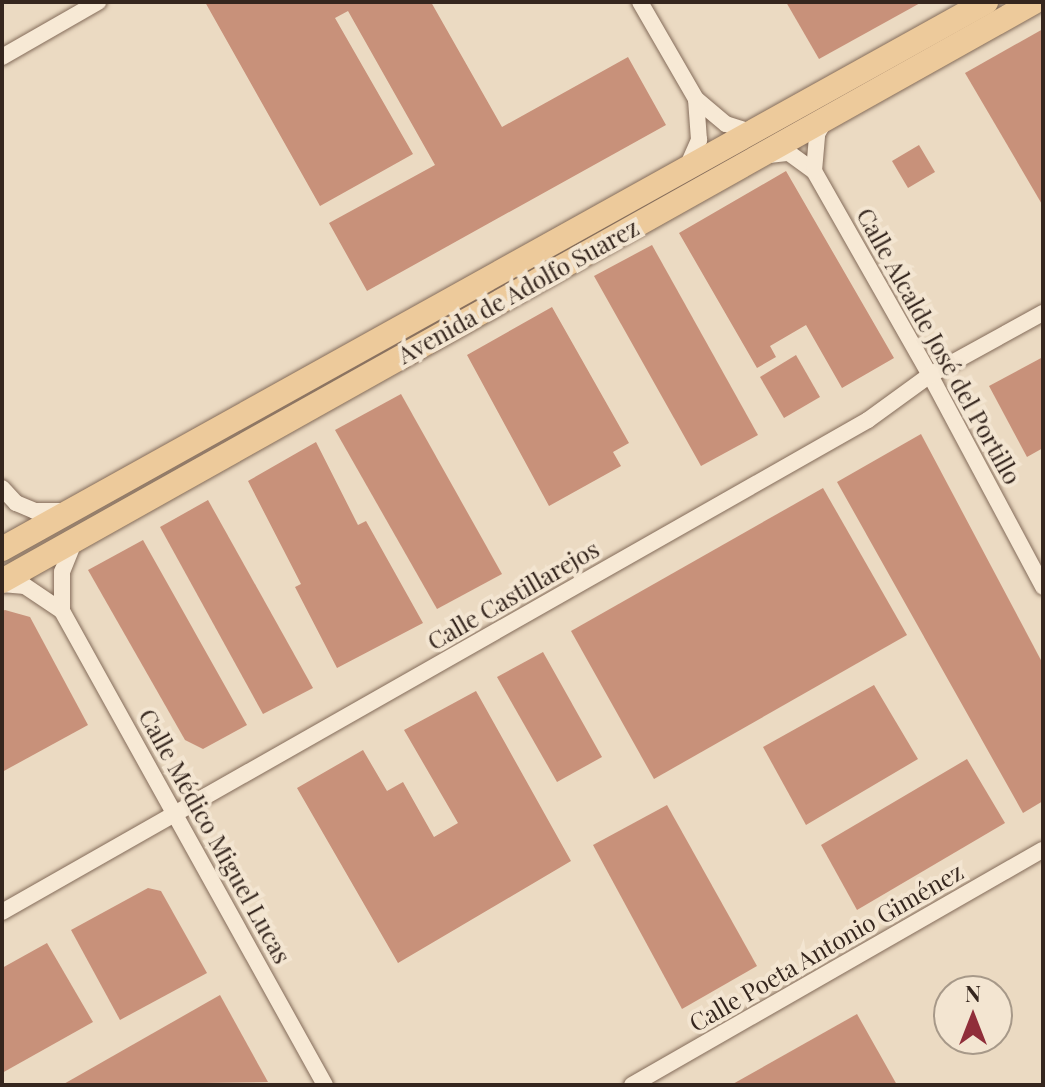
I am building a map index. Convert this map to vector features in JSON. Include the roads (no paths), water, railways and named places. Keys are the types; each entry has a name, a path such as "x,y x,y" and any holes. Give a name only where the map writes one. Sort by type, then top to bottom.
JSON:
{"main road":[{"name":"Avenida de Adolfo Suarez","path":"2,549 986,2"},
{"name":"Avenida de Adolfo Suarez","path":"2,582 1034,2"}],"street":[{"path":"2,57 98,2"},
{"path":"640,2 696,99 726,124 753,133"},
{"path":"686,167 699,140 696,99"},
{"path":"814,171 817,134 827,118"},
{"path":"752,160 789,153 814,171"},
{"name":"Calle Alcalde José del Portillo","path":"814,171 930,375 1043,587"},
{"name":"Calle Castillarejos","path":"2,912 176,816 868,420 930,375 1043,313"},
{"path":"2,488 16,503 35,511 70,510"},
{"path":"62,611 62,572 76,538"},
{"path":"2,582 25,586 62,611"},
{"name":"Calle Médico Miguel Lucas","path":"62,611 325,1085"},
{"name":"Calle Poeta Antonio Giménez","path":"632,1085 1043,850"}]}
